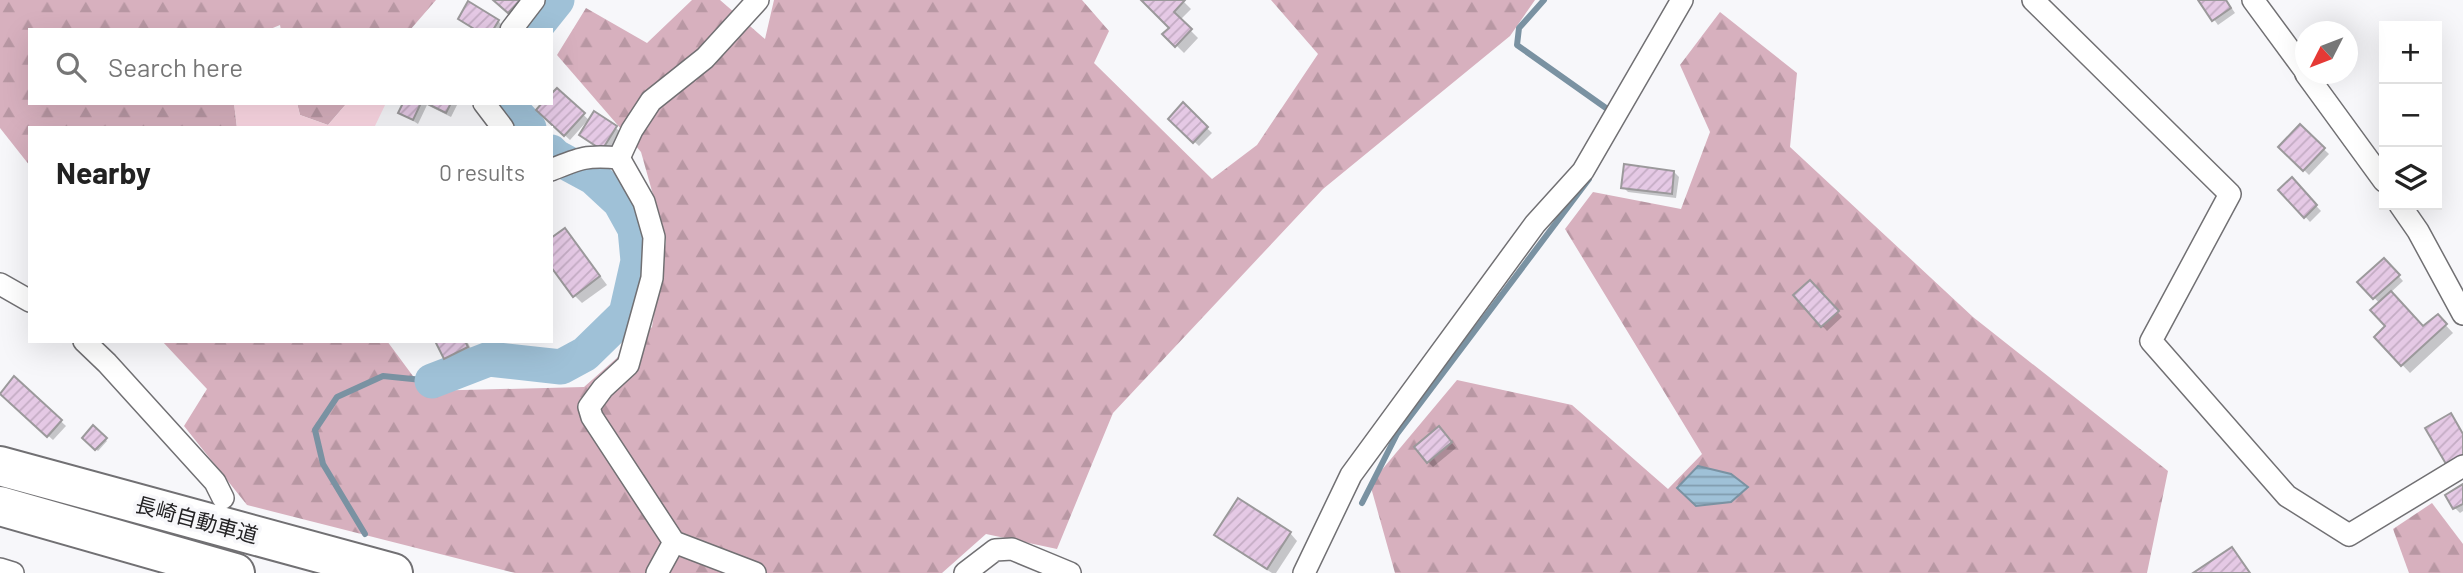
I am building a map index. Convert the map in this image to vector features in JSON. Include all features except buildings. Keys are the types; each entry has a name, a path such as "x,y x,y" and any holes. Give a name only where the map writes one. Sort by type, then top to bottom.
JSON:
{"highway":[{"name":"長崎自動車道","path":"0,466 393,573"},
{"name":"長崎自動車道","path":"0,506 235,573"}],"street":[{"path":"513,28 534,0"},
{"path":"619,158 632,130 651,101 705,58 758,0"},
{"path":"1304,573 1351,475 1535,224 1583,171 1682,0"},
{"path":"2033,0 2230,194 2151,341 2287,496 2349,535 2463,466"},
{"path":"2253,0 2295,58"},
{"path":"2314,84 2379,174"},
{"path":"486,105 501,126"},
{"path":"553,170 592,156 619,158"},
{"path":"619,158 644,202 654,237 652,278 628,365 603,388 589,407 592,417 674,542 755,573"},
{"path":"2403,210 2463,313"},
{"path":"0,284 28,300"},
{"path":"85,343 107,363 215,482 223,498"},
{"path":"657,573 674,542"},
{"path":"965,573 995,550 1012,549 1070,573"},
{"path":"0,569 13,573"}],"green space":[{"path":"0,0 436,0 412,28 281,28 280,25 273,28 28,28 28,105 234,105 237,126 28,126 28,163 0,128"},
{"path":"692,0 720,0 765,39 774,0 1082,0 1109,31 1094,63 1212,179 1257,145 1318,54 1271,0 1535,0 1510,36 1323,189 1113,413 1057,549 986,534 942,573 515,573 247,505 184,426 207,389 164,343 388,343 424,391 584,387 652,327 666,241 641,152 557,55 586,8 647,43"},
{"path":"1720,12 1797,73 1790,147 1973,317 2168,471 2147,573 1395,573 1370,484 1457,380 1572,405 1668,489 1702,454 1565,229 1593,192 1681,209 1710,132 1680,65"},
{"path":"298,105 345,105 328,125 300,115"},
{"path":"2432,503 2463,544 2463,573 2409,573 2393,529"}],"shaded area":[{"path":"234,105 298,105 300,115 328,125 345,105 385,105 375,126 237,126"}],"water":[{"path":"1698,466 1731,474 1748,487 1731,502 1696,506 1677,488"}],"waterway":[{"path":"535,28 557,0"},
{"path":"1544,0 1519,28 1517,45 1613,113"},
{"path":"508,105 527,126"},
{"path":"432,381 489,359 561,367 585,354 626,314 638,261 635,229 620,202 593,177 553,154"},
{"path":"1362,503 1397,434 1589,179"},
{"path":"365,534 323,464 315,430 337,397 383,376 432,381"}]}
